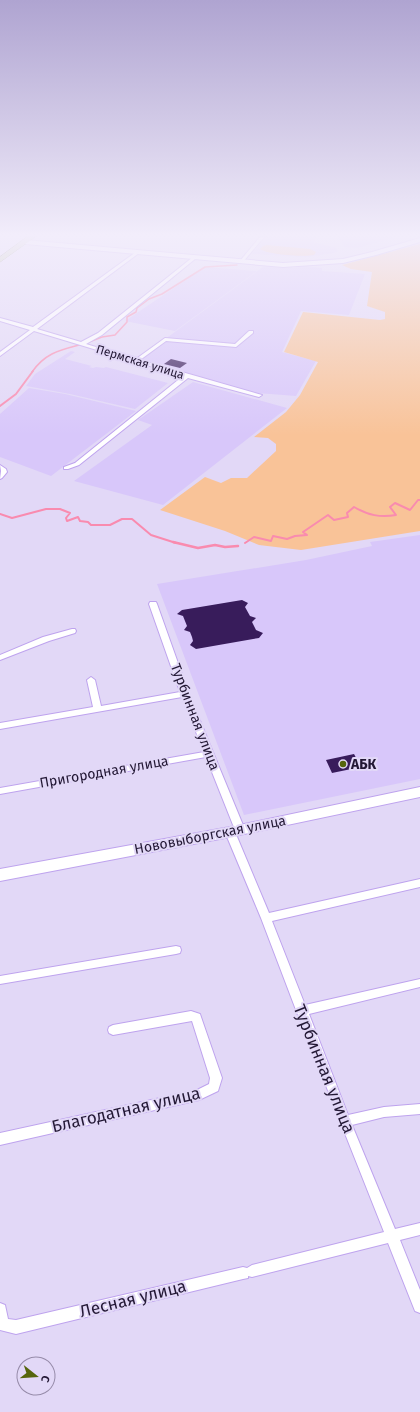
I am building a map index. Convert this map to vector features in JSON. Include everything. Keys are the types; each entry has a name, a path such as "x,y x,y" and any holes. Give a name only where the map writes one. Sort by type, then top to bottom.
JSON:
{"street":[{"path":"0,354 69,303"},
{"path":"81,344 100,334 138,303"},
{"name":"Пермская улица","path":"0,319 187,376 259,395"},
{"path":"137,360 165,340 236,346 251,332"},
{"path":"66,468 77,464 187,376"},
{"path":"0,466 4,470 0,477"},
{"name":"Турбинная улица","path":"154,604 185,694 301,1011 420,1306"},
{"path":"0,658 46,639 72,631"},
{"path":"91,680 98,710"},
{"path":"0,726 185,694"},
{"name":"Пригородная улица","path":"0,791 208,754"},
{"name":"Нововыборгская улица","path":"0,875 235,831 420,792"},
{"path":"266,918 420,883"},
{"path":"0,980 176,950"},
{"path":"301,1011 420,983"},
{"name":"Благодатная улица","path":"0,1140 199,1095 214,1087 216,1078 196,1017 191,1016 113,1030"},
{"path":"345,1121 384,1112 420,1109"},
{"name":"Лесная улица","path":"0,1310 3,1325 10,1327 23,1325 420,1229"}],"shaded area":[{"path":"152,303 213,303 175,331 125,321"},
{"path":"214,303 354,303 349,315 301,311 282,352 316,361 296,396 257,393 138,359"},
{"path":"367,303 420,303 420,531 301,550 259,545 225,531 160,510 205,477 221,483 231,478 247,478 276,451 276,444 268,438 254,437 286,412 300,395 318,362 284,352 303,312 380,320 385,319 385,312 367,306"},
{"path":"71,351 75,352 65,359 92,366 89,367 93,368 106,367 168,383 135,409 70,394 26,386 35,374"},
{"path":"193,382 287,408 163,505 74,481 152,425 138,420"},
{"path":"29,388 65,394 136,411 51,476 0,457 0,414"},
{"path":"420,535 420,779 244,815 157,584 306,560 372,546 370,542"}],"building":[{"path":"171,359 187,363 180,368 164,364"},
{"path":"242,600 248,603 245,607 250,616 256,618 252,622 256,630 263,633 259,638 196,649 190,645 193,641 190,632 184,630 187,626 183,616 177,614 182,610"},
{"name":"АБК","path":"354,754 361,767 332,773 326,760"}],"waterway":[{"path":"89,342 102,337 115,335 127,322 127,317 136,312 137,308 144,303"},
{"path":"32,372 37,365 48,356 61,350 83,344"},
{"path":"0,406 16,394 33,371"},
{"path":"245,543 254,537 271,541 273,536 287,539 295,536 307,535 303,532 328,515 334,520 348,517 347,513 354,507 374,515 390,516 396,515 390,507 395,503 410,510 418,500 420,500"},
{"path":"0,514 12,518 46,509 60,509 70,513 66,518 67,521 78,517 80,521 88,522 91,525 110,525 122,519 132,519 151,535 176,543"},
{"path":"173,542 198,548 215,545 225,547 238,546"}],"place":[{"name":"АБК","path":"343,764"}]}
